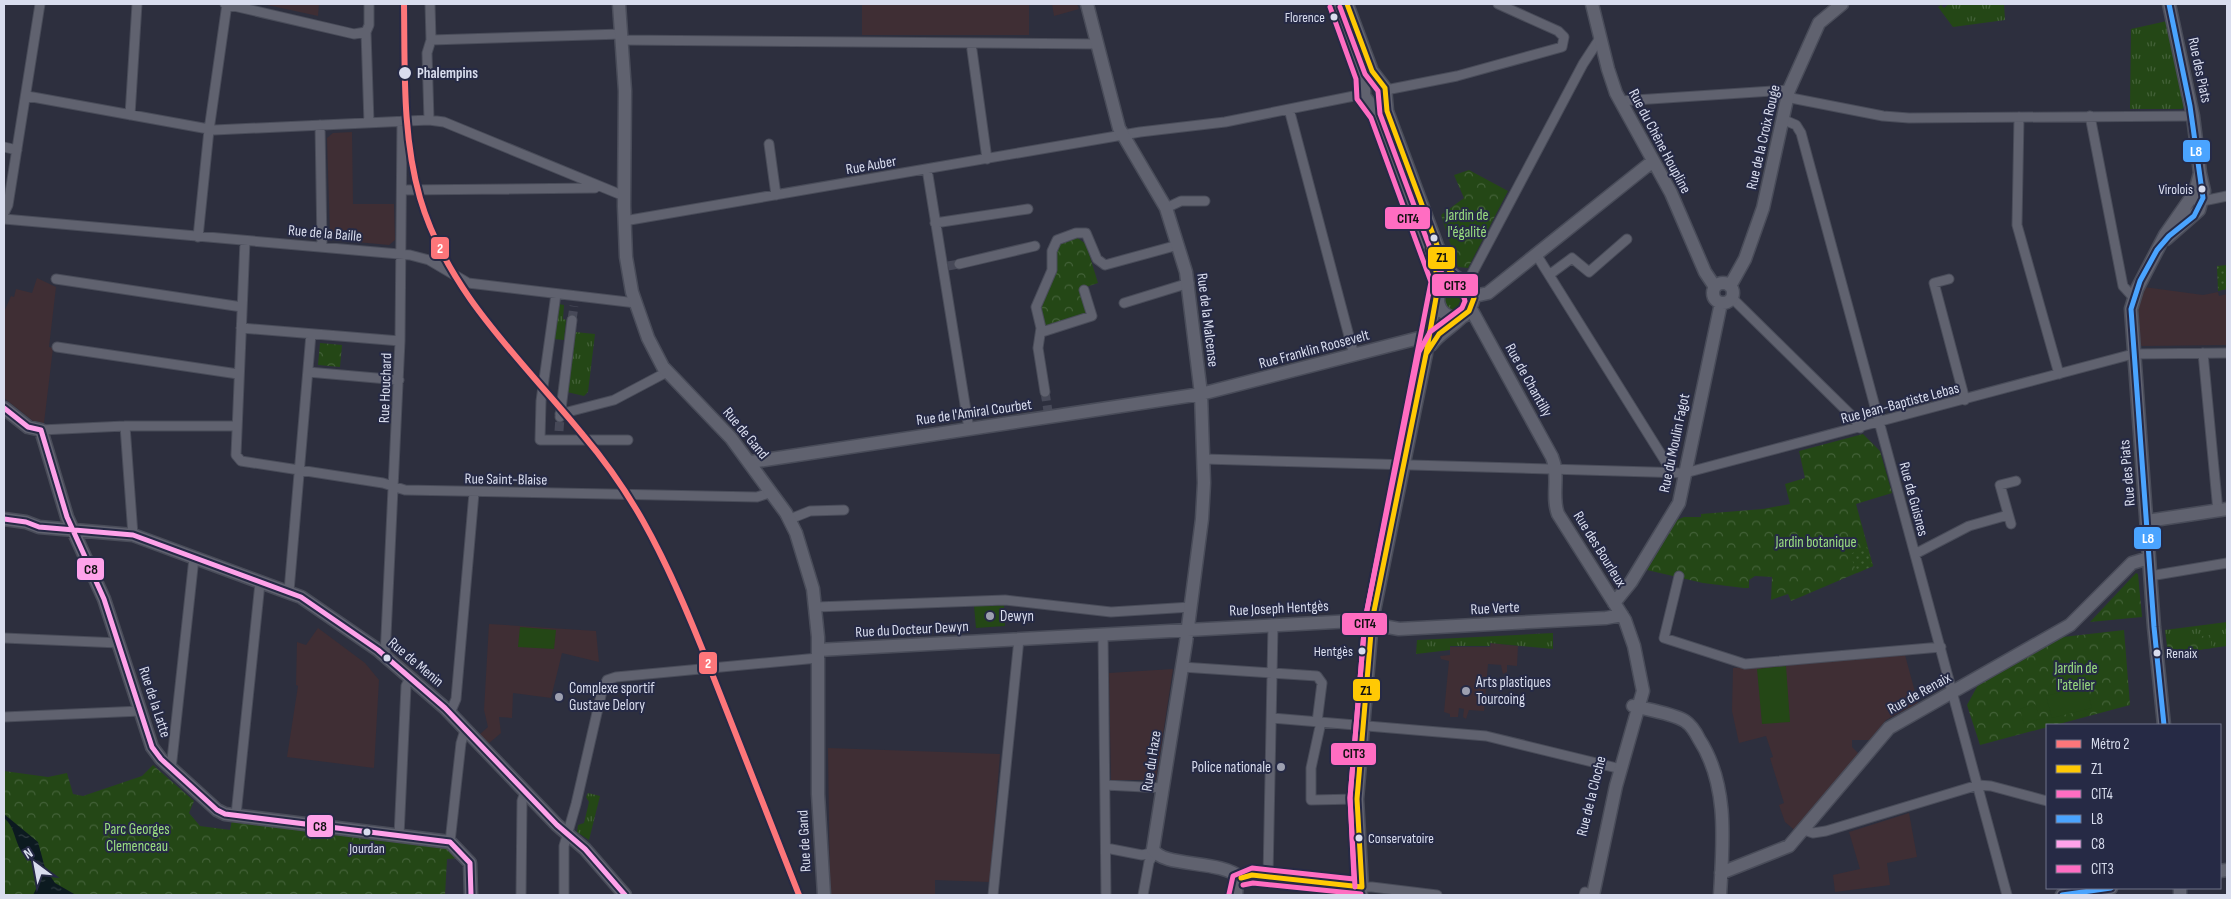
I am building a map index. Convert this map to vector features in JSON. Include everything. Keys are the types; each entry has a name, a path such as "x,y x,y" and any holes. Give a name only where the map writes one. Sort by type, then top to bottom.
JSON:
{"street":[{"path":"4,213 8,205 27,96 40,4"},
{"path":"130,115 137,4"},
{"path":"198,236 209,130 226,4 354,34 366,32"},
{"path":"369,4 369,25 366,32 370,123"},
{"path":"429,120 427,53 431,40 430,4"},
{"name":"Rue de Gand","path":"619,4 625,102 624,221 626,265 636,303 651,346 667,372 720,425 751,462 790,520 798,539 816,607 818,795 824,895"},
{"name":"Rue de la Malcense","path":"1087,4 1123,135 1166,208 1189,283 1201,394 1204,459 1203,503 1188,629"},
{"path":"1336,4 1364,78 1366,95 1378,114 1432,259 1438,277 1438,306 1444,314 1454,318 1467,312"},
{"path":"1347,4 1372,71 1384,89 1387,111 1444,264 1452,276 1478,296 1488,293 1653,160"},
{"path":"1366,95 1372,81 1384,89 1457,76 1559,50 1565,40 1562,34 1498,4"},
{"name":"Rue du Chêne Houpline","path":"1592,4 1610,78 1620,101 1674,198 1705,272 1715,287 1722,283 1728,296"},
{"name":"Rue de la Croix Rouge","path":"1728,296 1745,259 1763,208 1787,93 1819,23 1842,4"},
{"name":"Rue des Piats","path":"2164,724 2150,576 2131,315 2133,297 2171,223 2197,201 2200,173 2193,116 2169,4"},
{"path":"431,40 622,37 1097,44"},
{"path":"1466,286 1582,64 1600,38"},
{"path":"971,43 987,159"},
{"path":"1366,95 1380,102 1384,89"},
{"path":"1620,101 1787,93 1888,116 2193,116"},
{"name":"Rue Auber","path":"624,221 1123,135 1201,126 1366,95"},
{"path":"27,96 209,130 429,120 444,122 599,188 624,196"},
{"path":"1289,109 1354,355"},
{"path":"2090,116 2123,286 2133,297"},
{"path":"2018,117 2017,225 2058,374"},
{"name":"Rue de Guisnes","path":"1782,119 1796,125 1801,133 1954,692 2007,895"},
{"name":"Rue Houchard","path":"385,656 399,380 403,190 402,121"},
{"path":"320,126 322,246"},
{"path":"768,144 776,195"},
{"path":"4,147 17,150"},
{"path":"927,169 945,267 969,429"},
{"path":"403,190 599,188"},
{"path":"2197,201 2227,196"},
{"path":"1166,208 1181,201 1205,201"},
{"path":"936,223 1028,209"},
{"name":"Rue de la Baille","path":"4,219 402,254 429,260 468,283 636,303"},
{"path":"1045,392 1038,348 1042,332 1036,304 1052,270 1053,247 1061,238 1080,232 1086,233 1097,259 1105,265 1178,244"},
{"path":"1549,275 1572,258 1589,272 1627,240"},
{"path":"4,408 23,424 41,430 126,426 237,426 245,241"},
{"path":"959,264 1035,246"},
{"path":"1536,254 1672,472"},
{"path":"56,279 242,307"},
{"path":"1949,279 1934,283 1965,400"},
{"path":"1124,303 1189,283"},
{"path":"1362,891 1357,799 1372,621 1438,296 1448,283 1466,286"},
{"path":"1431,338 1467,312 1474,300 1466,286"},
{"path":"1042,332 1092,316 1084,290"},
{"path":"556,294 541,401 540,440 559,436 628,440"},
{"path":"574,306 575,296"},
{"path":"1728,296 1853,417 1860,428"},
{"name":"Rue du Moulin Fagot","path":"1614,603 1631,582 1675,510 1680,497 1728,296"},
{"name":"Rue de Chantilly","path":"1467,312 1552,457 1556,469"},
{"path":"572,320 560,416 618,398 667,372"},
{"path":"241,328 400,341"},
{"path":"290,591 311,334"},
{"name":"Rue Franklin Roosevelt","path":"1201,394 1354,355 1431,338"},
{"path":"57,347 238,374"},
{"path":"2147,521 2223,510 2203,353"},
{"name":"Rue Jean-Baptiste Lebas","path":"1204,459 1685,473 2134,354 2227,353"},
{"path":"308,372 399,380"},
{"name":"Rue de l'Amiral Courbet","path":"751,462 969,429 1049,414 1201,394"},
{"path":"126,426 133,535"},
{"name":"Rue Saint-Blaise","path":"237,426 236,455 241,461 383,483 405,490 474,493 757,497 772,492"},
{"name":"Rue de la Latte","path":"41,430 71,530 98,584 155,751 171,769 218,810 236,815 450,842"},
{"name":"Rue des Bourleux","path":"1556,469 1556,507 1558,514 1622,615"},
{"path":"1915,554 1969,526 2009,520 2000,485 2016,480"},
{"path":"450,713 456,699 474,493"},
{"path":"790,520 807,512 844,510"},
{"name":"Rue de Menin","path":"4,519 22,521 39,527 133,535 260,582 290,591 385,656 450,713 525,792 587,851 625,895"},
{"path":"171,769 194,558"},
{"name":"Rue de Renaix","path":"1721,873 1784,849 1804,830 1884,732 2070,625 2132,563 2149,558"},
{"path":"2150,576 2227,564"},
{"path":"1679,576 1664,638 1745,664 1941,647"},
{"path":"236,815 260,582"},
{"path":"816,607 1005,600 1111,612 1191,606"},
{"path":"1622,615 1632,638 1638,663 1636,707 1685,721 1692,728 1706,750 1719,789 1723,833 1720,895"},
{"name":"Rue Verte","path":"1372,621 1399,629 1606,618 1622,615"},
{"name":"Rue Joseph Hentgès","path":"1188,629 1372,621"},
{"path":"1268,877 1273,625"},
{"name":"Rue du Docteur Dewyn","path":"818,654 1188,629"},
{"name":"Rue du Haze","path":"1143,895 1148,862 1154,852 1153,845 1188,629"},
{"path":"1104,634 1106,895"},
{"path":"4,638 119,643"},
{"path":"994,895 1019,639"},
{"path":"564,895 563,852 602,691 609,678 818,654"},
{"path":"1182,667 1319,677 1322,683 1319,722 1311,768 1311,800 1357,799"},
{"path":"399,836 406,686 410,678"},
{"name":"Rue de la Cloche","path":"1587,895 1617,768 1636,707"},
{"path":"4,717 141,711"},
{"path":"1272,718 1486,736 1617,768"},
{"path":"465,730 462,738 450,842 470,863 471,895"},
{"path":"1105,785 1163,788"},
{"path":"1804,830 1813,833 1826,831 1978,785 1991,786 2046,801"},
{"path":"521,895 522,800 525,792"},
{"path":"1106,848 1142,855 1154,852 1165,859 1229,869 1241,878"},
{"path":"1236,895 1237,883 1241,878 1252,875 1362,891 1437,895"},
{"path":"2062,895 2104,889"}],"shaded area":[{"path":"263,4 319,4 318,16 272,6"},
{"path":"862,4 1029,4 1029,35 862,35"},
{"path":"1052,4 1077,4 1079,9 1054,16"},
{"path":"352,132 353,204 394,204 395,240 389,245 335,240 330,235 327,138 333,133"},
{"path":"37,278 56,287 49,347 53,348 44,423 33,421 4,398 4,312 11,296 14,297 16,289 32,293"},
{"path":"2144,287 2203,295 2218,292 2219,296 2227,294 2227,345 2142,346 2139,344 2137,310"},
{"path":"489,624 596,631 599,662 562,653 551,698 513,693 512,718 499,717 501,733 488,744 479,735 488,727 484,710"},
{"path":"318,628 365,663 379,680 374,768 287,757 298,686 296,685 297,642 306,645"},
{"name":"Arts plastiques Tourcoing","path":"1491,643 1518,646 1517,666 1507,665 1507,672 1503,674 1501,665 1488,664 1484,711 1469,710 1466,719 1463,717 1464,709 1459,708 1458,717 1450,717 1450,714 1444,712 1449,661 1441,659 1440,656 1450,655 1450,647 1490,647"},
{"path":"1905,655 1918,703 1886,720 1870,740 1852,740 1852,747 1860,755 1798,833 1785,822 1779,805 1784,803 1770,758 1773,757 1766,736 1739,743 1732,711 1733,668"},
{"path":"1173,669 1156,780 1111,780 1109,673"},
{"path":"828,748 1000,754 990,882 935,880 935,895 830,895"},
{"path":"1909,813 1917,857 1887,863 1890,885 1835,892 1833,875 1860,869 1849,832"}],"green space":[{"path":"1949,4 2004,4 2005,20 1953,27 1938,7 1941,5 1944,8"},
{"path":"2167,21 2184,107 2182,109 2130,109 2131,29"},
{"name":"Jardin de l'égalité","path":"1469,170 1508,191 1468,268 1458,267 1441,215 1464,198 1454,175"},
{"path":"1076,237 1086,244 1098,283 1080,289 1087,314 1046,327 1040,307 1056,273 1055,254 1059,244"},
{"path":"2227,265 2227,289 2218,291 2217,266"},
{"path":"1455,288 1460,289 1466,295 1466,305 1460,311 1455,312 1450,311 1444,305 1443,300 1444,295 1450,289"},
{"path":"559,304 564,305 563,319 566,320 564,340 554,339"},
{"path":"575,332 595,334 588,392 584,396 567,392"},
{"path":"320,343 342,345 340,367 318,365"},
{"name":"Jardin botanique","path":"1863,434 1880,451 1892,493 1856,504 1873,566 1791,601 1788,594 1771,600 1772,577 1755,576 1749,580 1749,588 1744,588 1703,583 1647,570 1677,520 1684,517 1701,517 1701,514 1763,509 1790,504 1785,484 1805,478 1799,451"},
{"path":"1867,547 1873,566 1857,573 1850,554"},
{"path":"2136,573 2138,574 2142,617 2090,622"},
{"name":"Dewyn","path":"1004,605 1005,626 976,628 974,606"},
{"path":"2227,622 2227,646 2168,654 2165,630"},
{"path":"520,627 556,630 554,649 518,647"},
{"name":"Jardin de l'atelier","path":"2124,630 2130,705 2059,724 2046,724 2046,727 1980,745 1967,705 1978,685 2063,637"},
{"path":"1553,633 1553,649 1490,643 1490,646 1450,646 1450,650 1416,654 1417,640"},
{"path":"2210,635 2212,648 2168,654 2167,641"},
{"path":"1786,666 1790,722 1762,724 1757,669"},
{"path":"2086,686 2092,708 2052,718 2046,696"},
{"path":"2035,704 2040,719 2024,724 2020,709"},
{"name":"Parc Georges Clemenceau","path":"153,765 194,801 189,813 200,826 230,830 232,820 447,845 460,858 447,859 445,895 4,895 4,771 48,777 67,773 73,794 83,796 142,776"},
{"path":"588,793 600,796 589,840 577,832 578,825 584,823 589,802 586,797"}],"water":[{"path":"4,814 38,842 45,868 55,883 76,895 33,895 40,881 40,867 21,851 12,829 4,818"}],"tunnel":[{"path":"948,266 959,264"},
{"path":"572,320 574,306"},
{"path":"1045,392 1048,411"},
{"path":"559,431 560,417"}],"metro line":[{"name":"2","path":"404,4 407,126 410,150 420,198 433,233 449,265 489,324 600,456 623,488 643,521 688,614 799,895"}],"transit line":[{"name":"Z1","path":"1347,4 1372,71 1385,88 1387,111 1444,264 1469,288 1474,298 1469,311 1439,334 1426,354 1372,621 1357,799 1362,887"},
{"name":"L8","path":"2164,724 2154,627 2131,309 2140,281 2157,250 2169,236 2194,216 2203,198 2190,106 2169,4"},
{"name":"CIT4","path":"1330,7 1356,79 1357,99 1371,118 1431,282 1365,620 1350,798 1355,887"},
{"name":"CIT3","path":"1229,894 1233,876 1252,868 1354,879 1350,798 1365,620 1419,352 1430,332 1462,308 1465,301 1461,291 1437,267 1380,114 1378,91 1365,74 1340,7"},
{"name":"Z1","path":"1426,354 1439,281 1429,249"},
{"name":"C8","path":"4,408 28,427 41,430 67,517 104,599 152,747 161,759 217,810 225,814 450,842 470,863 471,895"},
{"name":"C8","path":"4,519 26,522 39,527 133,535 301,597 378,650 445,708 557,825 585,849 625,895"},
{"name":"Z1","path":"1241,878 1252,875 1362,887"},
{"name":"CIT4","path":"1243,885 1253,883 1361,894"},
{"name":"L8","path":"2062,895 2104,889"}],"place":[{"name":"Florence","path":"1334,17"},
{"name":"Phalempins","path":"405,73"},
{"name":"Virolois","path":"2202,189"},
{"name":"Dewyn","path":"990,616"},
{"name":"Hentgès","path":"1362,651"},
{"name":"Renaix","path":"2157,653"},
{"name":"Arts plastiques Tourcoing","path":"1466,691"},
{"name":"Complexe sportif Gustave Delory","path":"559,697"},
{"name":"Police nationale","path":"1281,767"},
{"name":"Jourdan","path":"367,832"},
{"name":"Conservatoire","path":"1359,838"}]}
